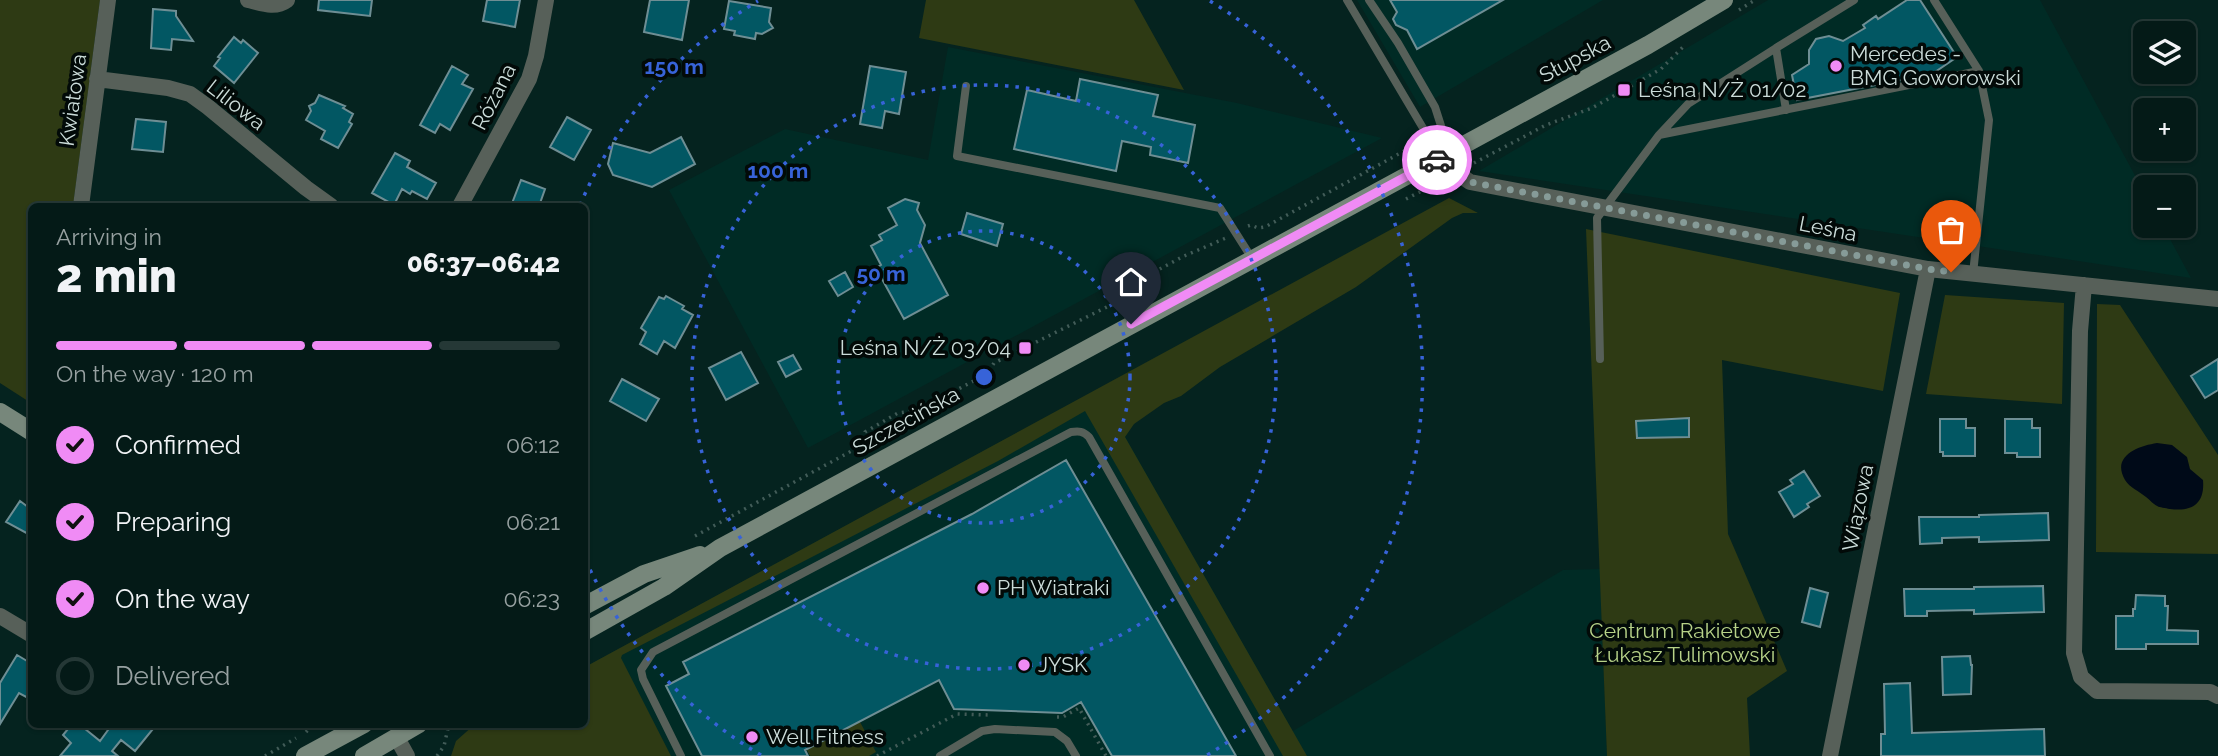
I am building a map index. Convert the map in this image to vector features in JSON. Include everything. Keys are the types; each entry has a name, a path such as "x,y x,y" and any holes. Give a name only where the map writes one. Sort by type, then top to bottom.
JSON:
{"main road":[{"name":"Słupska","path":"1446,155 1648,45 1724,0"},
{"name":"Szczecińska","path":"588,630 664,587 720,548 1446,155"},
{"path":"0,412 28,430"},
{"name":"Szczecińska","path":"588,604 644,574 720,548"},
{"path":"305,756 357,728"},
{"path":"365,728 374,753 394,731"}],"street":[{"name":"Kwiatowa","path":"80,203 108,0"},
{"path":"248,0 275,5 283,4 287,0"},
{"name":"Różana","path":"462,203 529,79 546,0"},
{"name":"Liliowa","path":"97,79 168,88 190,94 327,203"},
{"name":"Leśna","path":"1446,155 1457,173 1470,182 1928,269 2218,299"},
{"name":"Wiązowa","path":"1830,756 1928,269"},
{"path":"2084,285 2080,331 2074,653 2081,677 2097,691 2210,692 2218,696"},
{"path":"0,616 28,633"},
{"path":"394,731 407,756"}],"lane":[{"path":"1348,0 1429,138 1446,155"},
{"path":"1369,0 1398,43 1435,107 1443,132 1446,155"},
{"path":"1600,359 1597,218 1604,208 1659,135 1688,104 1854,0"},
{"path":"1934,0 1979,71 1989,120 1973,274"},
{"path":"1776,48 1786,110"},
{"path":"1659,135 1979,71"},
{"path":"966,86 957,156 1220,208 1253,260"},
{"path":"681,756 643,679 641,670 653,652 1077,431 1089,436 1270,756"},
{"path":"940,756 982,731 995,729 1055,732 1067,741 1076,756"}],"path":[{"path":"686,541 857,448 864,440 865,432 898,413 924,407 987,374 994,363 1137,292 1143,278 1251,225 1265,227 1429,138"},
{"path":"265,756 310,728"},
{"path":"437,756 444,746 447,728"}],"shaded area":[{"path":"1357,0 1603,0 1420,107"},
{"path":"1768,0 2040,0 2135,175 2133,238 2169,238 2191,278 1479,171"},
{"path":"948,47 1237,103 1382,138 808,448 669,190 785,129 928,160"},
{"path":"1098,389 1293,731 1563,570 1600,569 1607,756 563,756 581,728 588,728 588,665"}],"green space":[{"path":"0,0 100,0 73,203 28,203 28,401 0,383"},
{"path":"926,0 1134,0 1184,90 919,38"},
{"path":"1449,198 1478,213 1463,213 1452,218 1356,287 1220,367 1181,396 1164,403 1134,424 1125,437 1307,756 1283,756 1085,411 998,461 622,655 621,658 671,756 451,756 456,741 471,728 588,728 588,665"},
{"name":"Centrum Rakietowe Łukasz Tulimowski","path":"1586,229 1900,293 1883,391 1722,360 1728,534 1787,671 1747,698 1750,756 1607,756"},
{"path":"1945,295 2064,303 2062,404 1926,394"},
{"path":"2097,304 2120,305 2218,455 2218,554 2096,552"},
{"path":"860,722 876,752 869,756 810,756 807,750"}],"water":[{"path":"2157,443 2172,445 2187,457 2190,469 2203,480 2200,500 2191,507 2178,510 2159,507 2125,480 2121,465 2124,459 2135,450"}],"building":[{"path":"319,0 372,0 370,16 318,10"},
{"path":"487,0 520,0 515,27 483,21"},
{"path":"650,0 689,0 682,40 644,32"},
{"path":"1390,0 1503,0 1417,49 1407,30 1396,25 1393,19 1397,12"},
{"path":"1907,0 1920,0 1957,57 1932,74 1797,100 1792,75 1809,64 1809,50 1816,39 1829,36 1843,41 1865,28 1863,25 1876,16 1878,19"},
{"path":"729,1 771,8 769,22 773,28 762,34 756,33 755,39 734,35 735,31 724,29"},
{"path":"153,9 176,11 176,16 193,41 172,39 171,50 151,48"},
{"path":"234,37 241,43 243,40 258,53 234,83 214,66"},
{"path":"452,66 468,75 462,84 473,89 450,130 440,124 435,133 420,125"},
{"path":"870,66 906,72 899,114 885,111 882,128 860,124"},
{"path":"1080,79 1158,95 1153,116 1195,125 1188,163 1150,155 1151,147 1122,141 1116,171 1014,149 1027,90 1076,101"},
{"path":"319,95 345,106 343,108 353,114 349,122 352,124 338,148 321,139 325,131 306,120 311,111 309,106 315,103"},
{"path":"567,117 591,130 574,160 550,147"},
{"path":"136,119 166,122 163,152 132,149"},
{"path":"681,137 695,164 652,187 613,175 608,164 613,143 650,153"},
{"path":"395,153 410,161 407,167 436,183 427,199 402,189 395,203 390,203 372,193"},
{"path":"521,180 545,189 540,203 512,203"},
{"path":"905,199 919,203 917,210 925,225 920,243 948,295 904,319 876,268 881,265 871,246 882,240 879,235 897,225 888,208"},
{"path":"967,213 1003,224 997,246 961,234"},
{"path":"845,272 853,287 838,296 829,281"},
{"path":"666,296 684,306 682,309 693,315 675,348 664,341 657,354 640,344 646,332 641,328 659,297 664,299"},
{"path":"741,352 758,383 726,400 709,368"},
{"path":"793,355 801,369 786,377 778,362"},
{"path":"2218,359 2218,390 2205,398 2191,376"},
{"path":"622,379 659,399 646,421 610,401"},
{"path":"1689,418 1689,437 1637,438 1636,421"},
{"path":"1940,419 1966,419 1966,428 1975,428 1975,456 1943,456 1943,452 1940,452"},
{"path":"2005,419 2032,419 2032,428 2040,428 2040,457 2017,457 2017,453 2005,453"},
{"name":"PH Wiatraki","path":"1066,460 1236,756 1112,756 1081,702 1062,713 954,709 939,680 805,750 808,756 702,756 666,686 689,674 683,662 972,514"},
{"path":"1804,471 1820,496 1794,517 1779,492 1793,484 1790,480"},
{"path":"20,501 28,507 28,534 6,522"},
{"path":"2048,513 2049,540 1979,542 1979,537 1942,538 1942,543 1920,544 1919,517"},
{"path":"2043,586 2044,612 1974,614 1974,610 1927,611 1927,616 1905,616 1904,589"},
{"path":"1810,588 1828,593 1820,627 1802,622"},
{"path":"2136,595 2165,596 2165,606 2168,606 2167,630 2198,631 2198,644 2146,644 2146,649 2116,649 2116,616 2133,616"},
{"path":"17,655 28,662 28,698 19,693 0,724 0,683"},
{"path":"1970,656 1971,694 1943,695 1942,657"},
{"path":"1910,683 1912,733 2044,729 2045,756 1881,756 1881,734 1885,734 1884,684"},
{"path":"69,728 84,728 100,741 108,730 105,728 154,728 135,751 121,740 112,751 118,756 60,756 71,743 63,735"}],"way so far":[{"path":"1437,160 1446,155 1457,173 1470,182 1951,272"}],"place":[{"name":"Mercedes - BMG Goworowski","path":"1836,66"},
{"name":"Leśna N/Ż 01/02","path":"1624,90"},
{"name":"Leśna N/Ż 03/04","path":"1025,348"},
{"name":"PH Wiatraki","path":"983,588"},
{"name":"JYSK","path":"1024,665"},
{"name":"Well Fitness","path":"752,737"}],"route":[{"path":"1131,324 1437,160"}]}
